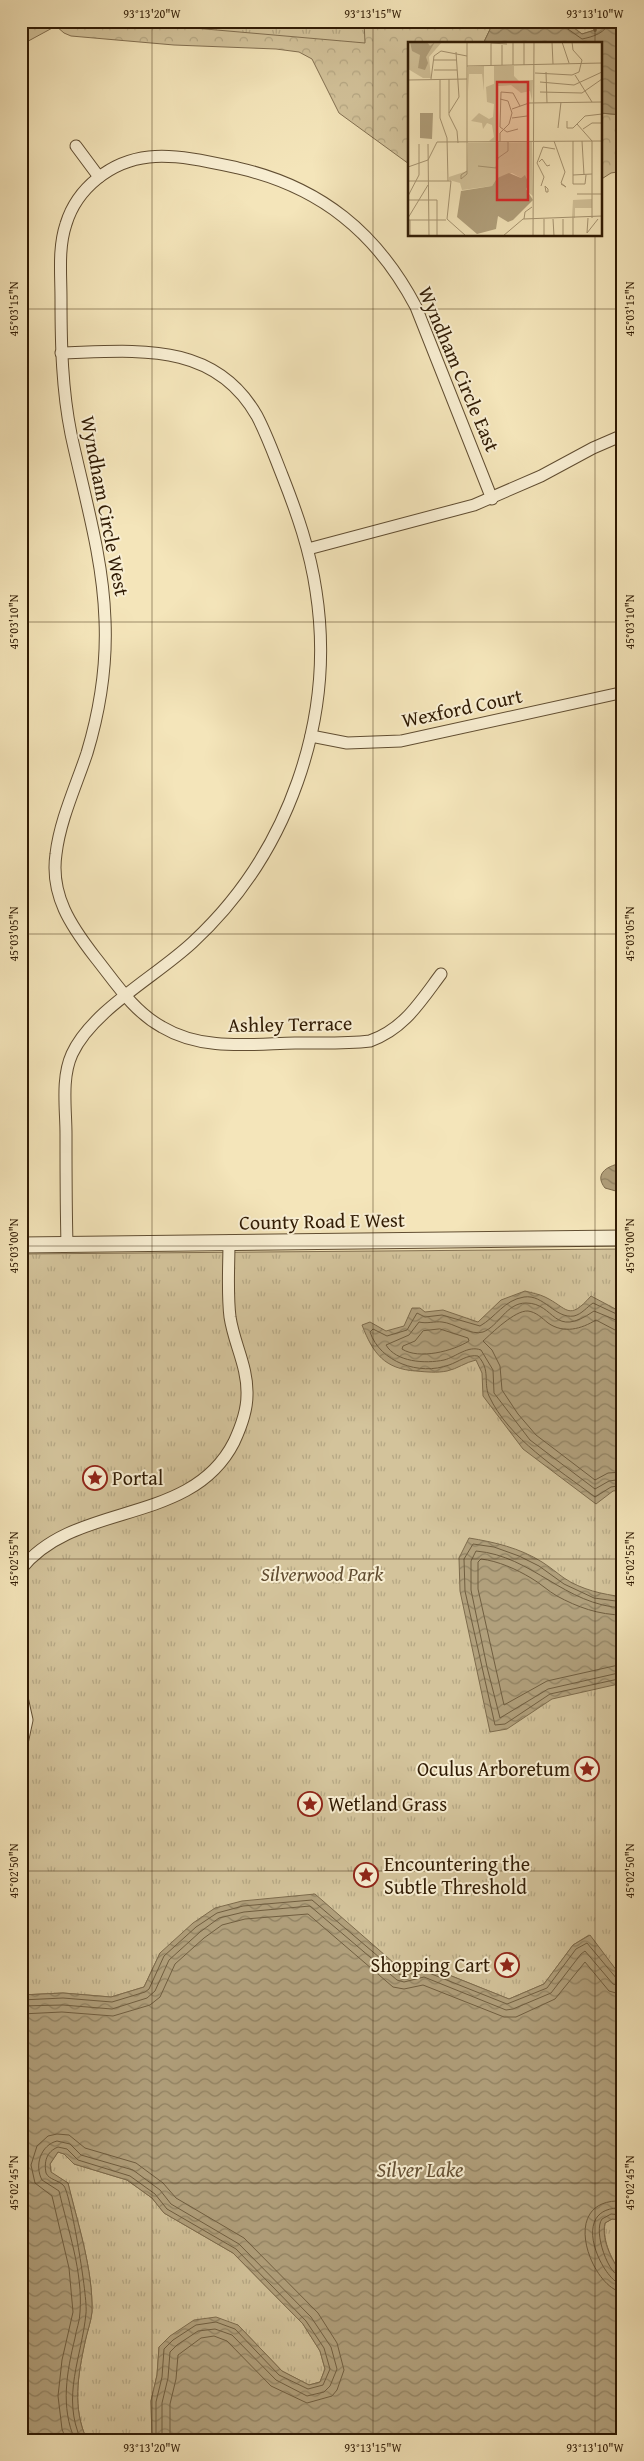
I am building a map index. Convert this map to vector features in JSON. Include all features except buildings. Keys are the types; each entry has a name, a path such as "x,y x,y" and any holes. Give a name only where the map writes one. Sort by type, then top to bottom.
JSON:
{"street":[{"path":"76,146 99,177"},
{"name":"Wyndham Circle West","path":"126,996 78,936 65,913 56,887 56,853 97,718 104,674 106,640 101,571 71,431 64,387 61,353 61,241 72,209 80,196 99,177 130,161 149,157 175,158"},
{"name":"Wyndham Circle East","path":"175,158 260,173 288,183 314,196 343,215 365,235 385,257 402,281 416,307 492,499"},
{"path":"61,353 140,351 175,354 211,369 227,381 251,408 264,432 297,515 308,550 316,592 320,631 320,670 311,736 303,767 284,816 260,861 243,886 194,941 98,1018 83,1035 70,1058 66,1073 67,1244"},
{"path":"308,550 437,517 492,499 623,435"},
{"name":"Wexford Court","path":"311,736 347,743 401,741 620,693"},
{"name":"Ashley Terrace","path":"126,996 140,1011 159,1026 196,1041 227,1044 355,1042 384,1036 397,1028 408,1018 441,974"},
{"name":"County Road E West","path":"21,1245 230,1241 623,1238"},
{"path":"21,1568 29,1558 55,1539 191,1489 218,1468 240,1430 247,1395 244,1361 230,1318 230,1241"},
{"path":"21,1694 27,1720 21,1748"}],"green space":[{"path":"21,21 114,21 161,25 168,21 494,21 484,42 408,42 408,163 339,113 312,59 299,52 276,49 174,45 71,36 56,26 21,45"},
{"path":"114,21 364,21 365,43"},
{"path":"535,21 606,21 595,30 582,34 566,22"},
{"path":"602,113 623,115 623,171 611,173 602,179"},
{"name":"Silverwood Park","path":"623,1249 623,1979 589,1935 573,1945 544,1984 509,1999 424,1965 402,1971 314,1894 160,1953 144,1987 111,1997 63,1993 21,1995 21,1254"},
{"path":"58,2152 64,2154 74,2164 127,2180 152,2198 164,2213 233,2253 303,2324 320,2351 325,2369 320,2382 309,2385 282,2371 238,2325 159,2347 157,2375 151,2401 152,2440 87,2440 79,2416 78,2391 82,2354 91,2320 92,2296 84,2247 68,2183 51,2173 50,2164"},
{"path":"612,2219 623,2220 623,2277 612,2258 605,2238 605,2223"}],"water":[{"path":"494,21 566,22 582,34 595,30 606,21 623,21 623,115 602,113 602,42 484,42"},
{"path":"623,1163 623,1193 605,1188 601,1178 604,1171"},
{"path":"525,1291 543,1296 572,1311 577,1309 591,1296 623,1313 623,1490 613,1491 596,1504 523,1449 483,1396 482,1373 476,1360 451,1370 439,1372 405,1370 388,1363 376,1352 362,1325 370,1322 386,1331 404,1326 412,1308 420,1308 425,1312 443,1310 478,1322 501,1300"},
{"path":"469,1538 516,1549 534,1557 578,1586 600,1593 623,1597 623,1683 552,1699 507,1729 490,1732 460,1591 459,1558"},
{"name":"Silver Lake","path":"315,1894 402,1970 424,1965 509,1999 544,1984 573,1945 590,1935 623,1979 623,2220 612,2219 605,2223 604,2230 606,2244 623,2277 623,2440 152,2440 151,2401 157,2375 159,2347 170,2336 194,2320 216,2317 238,2325 282,2371 309,2385 320,2382 325,2369 320,2351 303,2324 233,2253 164,2213 152,2198 127,2180 74,2164 64,2154 58,2152 50,2164 51,2172 68,2183 84,2247 92,2296 91,2320 82,2354 78,2391 79,2416 87,2440 21,2440 21,1995 63,1993 111,1997 144,1987 160,1953 193,1923 215,1908 242,1901"}],"waterway":[{"path":"595,21 595,30"}],"place":[{"name":"Portal","path":"95,1478"},
{"name":"Oculus Arboretum","path":"587,1769"},
{"name":"Wetland Grass","path":"310,1804"},
{"name":"Encountering the Subtle Threshold","path":"366,1875"},
{"name":"Shopping Cart","path":"507,1965"}]}
